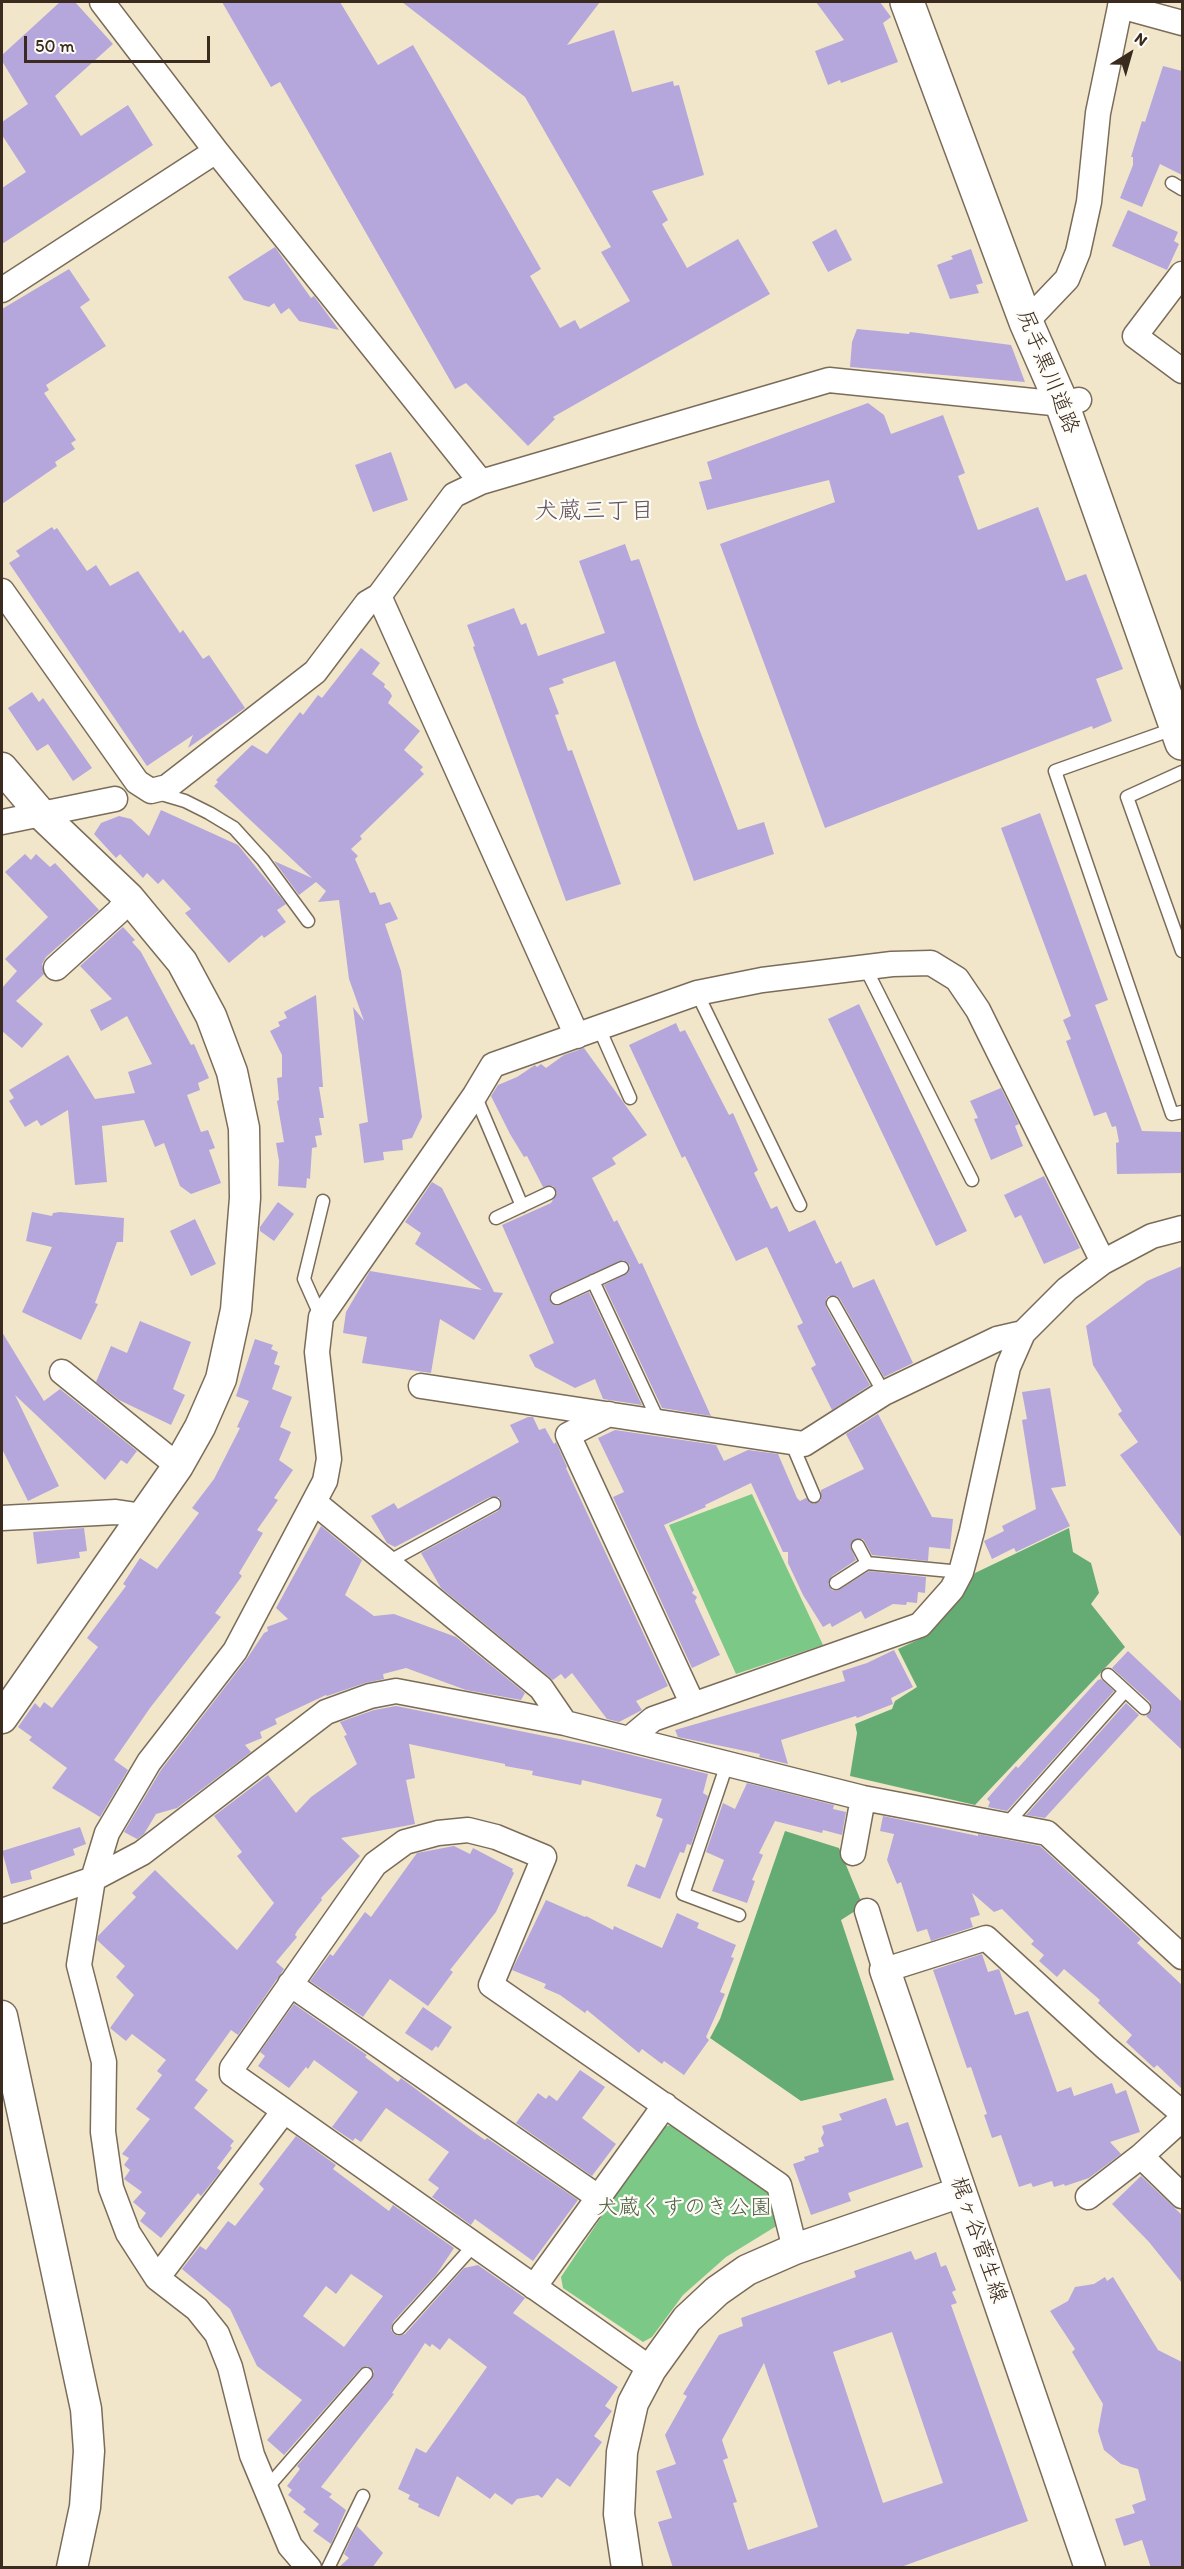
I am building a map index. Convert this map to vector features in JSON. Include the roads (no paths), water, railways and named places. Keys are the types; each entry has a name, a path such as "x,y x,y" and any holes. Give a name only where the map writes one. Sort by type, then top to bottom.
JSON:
{"main road":[{"name":"尻手黒川道路","path":"907,2 1182,678"},
{"name":"尻手黒川道路","path":"930,2 1034,315"},
{"name":"尻手黒川道路","path":"1070,402 1180,735"}],"street":[{"path":"102,2 216,151 481,482"},
{"path":"1034,315 1067,279 1078,252 1089,202 1098,113 1120,4 1182,23"},
{"path":"2,290 216,151"},
{"path":"1182,274 1136,336 1182,371"},
{"path":"2,591 136,782 152,791 166,787 315,672 367,603 379,596 454,495 481,482 829,380 1070,402"},
{"path":"379,596 588,1032"},
{"path":"2,768 42,815 129,898 182,962 211,1016 232,1072 244,1128 245,1198 236,1310 221,1379 200,1427 178,1466 2,1718"},
{"path":"2,822 115,799"},
{"path":"56,968 129,898"},
{"path":"309,2568 290,2546 252,2455 230,2367 217,2334 197,2309 157,2278 128,2233 111,2188 103,2132 104,2062 79,1965 93,1879 107,1833 149,1762 235,1651 325,1481 329,1459 317,1352 321,1317 475,1095 493,1065 697,993 762,980 892,964 931,963 957,979 978,1010 1103,1262"},
{"path":"630,1739 653,1719 920,1625 952,1589 961,1572 1008,1367 1023,1333 1066,1289 1103,1262 1152,1236 1182,1228"},
{"path":"421,1386 804,1444 884,1393 997,1339 1023,1333"},
{"path":"62,1372 178,1466"},
{"path":"609,1414 568,1435 693,1705"},
{"path":"314,1502 541,1688 565,1723"},
{"path":"2,1518 116,1512 143,1516"},
{"path":"2,1911 93,1879 142,1853 326,1712 370,1696 396,1691 565,1723 863,1797 1047,1833 1182,1957"},
{"path":"853,1853 863,1797"},
{"path":"651,2369 232,2074 232,2068 375,1864 405,1842 438,1833 468,1830 496,1837 544,1857 491,1985 779,2185 795,2249"},
{"name":"梶ヶ谷菅生線","path":"867,1911 885,1970 1090,2568"},
{"path":"885,1970 986,1938 1105,2047 1182,2113"},
{"path":"290,1984 598,2196"},
{"path":"2,2016 5,2048 86,2409 89,2451 85,2507 72,2568"},
{"path":"534,2287 665,2105"},
{"path":"157,2278 284,2111"},
{"path":"1088,2197 1141,2156 1182,2119"},
{"path":"1141,2156 1182,2196"},
{"path":"627,2568 619,2514 622,2452 633,2403 651,2369 687,2319 717,2291 747,2270 795,2249 961,2192"}],"lane":[{"path":"1180,735 1055,771 1172,1114 1182,1112"},
{"path":"1182,772 1126,797 1182,951"},
{"path":"152,791 185,801 234,828 263,860 308,921"},
{"path":"866,967 972,1180"},
{"path":"697,993 800,1205"},
{"path":"588,1032 630,1098"},
{"path":"475,1095 522,1206"},
{"path":"496,1218 549,1193"},
{"path":"321,1317 304,1280 322,1201"},
{"path":"558,1298 622,1268"},
{"path":"593,1281 659,1422"},
{"path":"833,1303 884,1393"},
{"path":"792,1444 814,1496"},
{"path":"388,1562 494,1504"},
{"path":"858,1546 867,1563"},
{"path":"836,1583 867,1563 961,1572"},
{"path":"1108,1675 1144,1708"},
{"path":"1005,1826 1125,1691"},
{"path":"727,1764 683,1894 739,1915"},
{"path":"399,2328 474,2245"},
{"path":"266,2489 366,2374"},
{"path":"328,2568 363,2496"}],"district":[{"name":"犬蔵三丁目","path":"594,512"}],"park label":[{"name":"犬蔵くすのき公園","path":"684,2208"}]}
